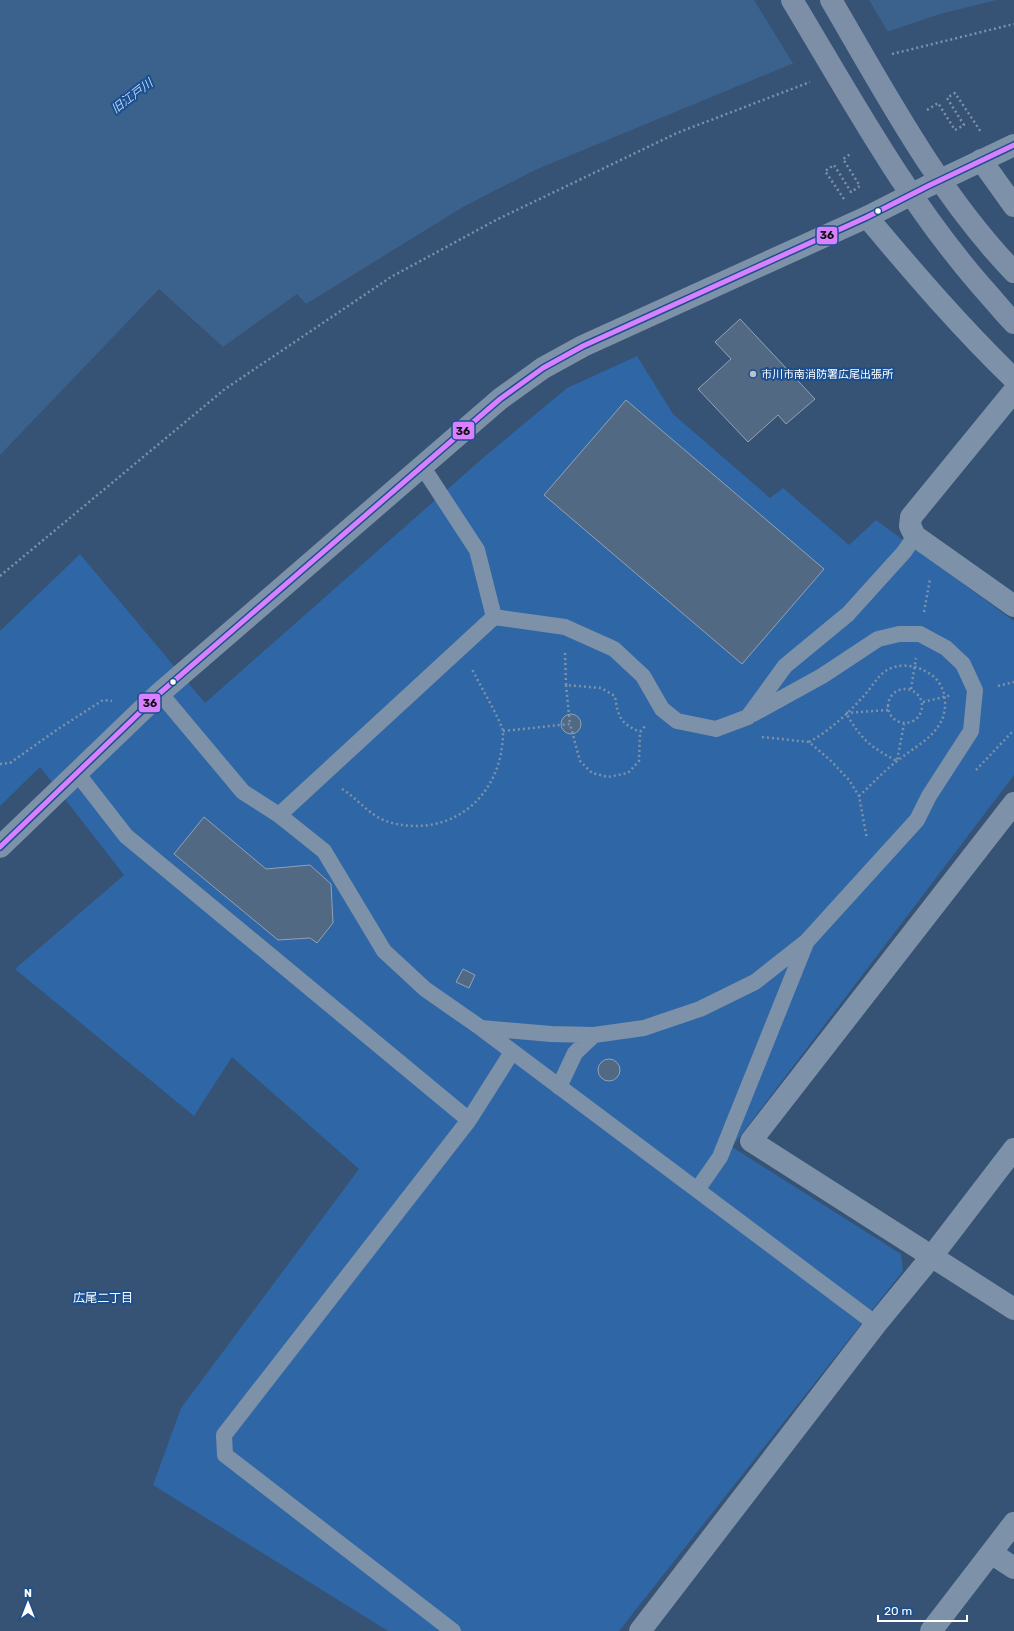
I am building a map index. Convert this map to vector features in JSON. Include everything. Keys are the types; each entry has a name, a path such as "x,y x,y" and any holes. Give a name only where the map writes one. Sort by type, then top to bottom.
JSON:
{"main road":[{"path":"792,0 886,156 928,220 962,264 1014,323"},
{"path":"831,0 916,145 991,248 1014,272"}],"street":[{"path":"0,847 160,693 500,399 543,368 583,346 868,217 1014,145"},
{"path":"981,160 1014,206"},
{"path":"868,217 928,290 977,343 1014,379"},
{"path":"1014,391 911,517 910,526 916,536 1014,606"},
{"path":"1014,802 751,1141 1014,1309"},
{"path":"640,1631 876,1324 932,1256 1014,1149"},
{"path":"931,1631 1014,1523"},
{"path":"991,1553 1014,1568"}],"lane":[{"path":"422,466 477,550 494,617"},
{"path":"748,717 785,666 848,614 904,552 916,536"},
{"path":"481,1028 551,1034 594,1035 644,1028 700,1009 754,982 807,941 917,820 929,796 971,730 975,690 963,664 946,648 920,634 899,634 878,639 822,676 748,717 716,728 677,721 662,709 643,676 614,649 564,627 494,617"},
{"path":"279,815 494,617"},
{"path":"160,693 243,792 279,815 324,851 384,951 425,989 481,1028 876,1324"},
{"path":"77,773 126,836 469,1120"},
{"path":"697,1190 722,1152 807,941"},
{"path":"559,1086 575,1053 594,1035"},
{"path":"453,1631 225,1455 224,1435 469,1120 512,1052"}],"path":[{"path":"891,54 1014,24"},
{"path":"0,576 225,389 391,277 496,220 677,133 818,79"},
{"path":"926,110 938,103 955,130 964,125 947,98 955,93 975,123"},
{"path":"845,202 825,171 834,165 851,192 860,186 843,159 856,150"},
{"path":"564,627 566,684 570,724 580,761 592,773 608,778 628,773 639,761 640,732 662,709"},
{"path":"320,777 346,791 366,810 391,822 416,826 442,824 465,811 484,795 494,776 503,730 462,646"},
{"path":"809,742 824,734 869,690 875,680 883,672 894,667 906,665 918,667 928,672 936,679 942,688 945,698 946,711 942,723 934,734 896,761 859,796"},
{"path":"566,684 601,688 615,696 618,715 626,726 640,732"},
{"path":"907,688 917,692 923,702 922,713 914,721 904,724 894,719 888,710 889,699 896,691 907,688"},
{"path":"0,764 10,763 58,728 103,700 118,701"},
{"path":"846,713 888,710"},
{"path":"846,713 857,732 874,749 896,761"},
{"path":"503,730 570,724"},
{"path":"896,761 904,724"},
{"path":"758,736 809,742 830,760 848,780 859,796 868,847 868,875"}],"shaded area":[{"path":"637,356 673,414 770,498 783,488 849,545 876,520 1014,621 1014,775 732,1147 901,1254 903,1271 619,1631 388,1631 153,1485 181,1408 359,1169 232,1057 194,1116 15,969 124,875 40,767 0,806 0,631 80,554 205,703 484,457 567,388"}],"water":[{"name":"旧江戸川","path":"0,0 997,0 940,14 789,65 535,170 463,207 306,304 297,294 223,347 159,289 0,455"}],"pier":[{"path":"754,0 869,0 888,32 794,65"}],"building":[{"name":"市川市南消防署広尾出張所","path":"740,319 815,399 786,424 778,415 748,442 698,389 731,359 715,342"},
{"path":"626,400 824,569 742,664 544,495"},
{"path":"571,714 578,717 581,724 578,731 571,734 564,731 561,724 564,717"},
{"path":"204,817 266,869 310,865 331,884 333,923 317,943 310,938 278,940 174,854"},
{"path":"463,969 475,975 469,988 456,982"},
{"path":"609,1059 617,1062 620,1070 617,1078 609,1081 601,1078 598,1070 601,1062"}],"transit line":[{"name":"36","path":"0,847 160,693 500,399 543,368 583,346 867,217 1014,145"}],"place":[{"name":"市川市南消防署広尾出張所","path":"753,374"}],"district":[{"name":"広尾二丁目","path":"103,1298"}]}
